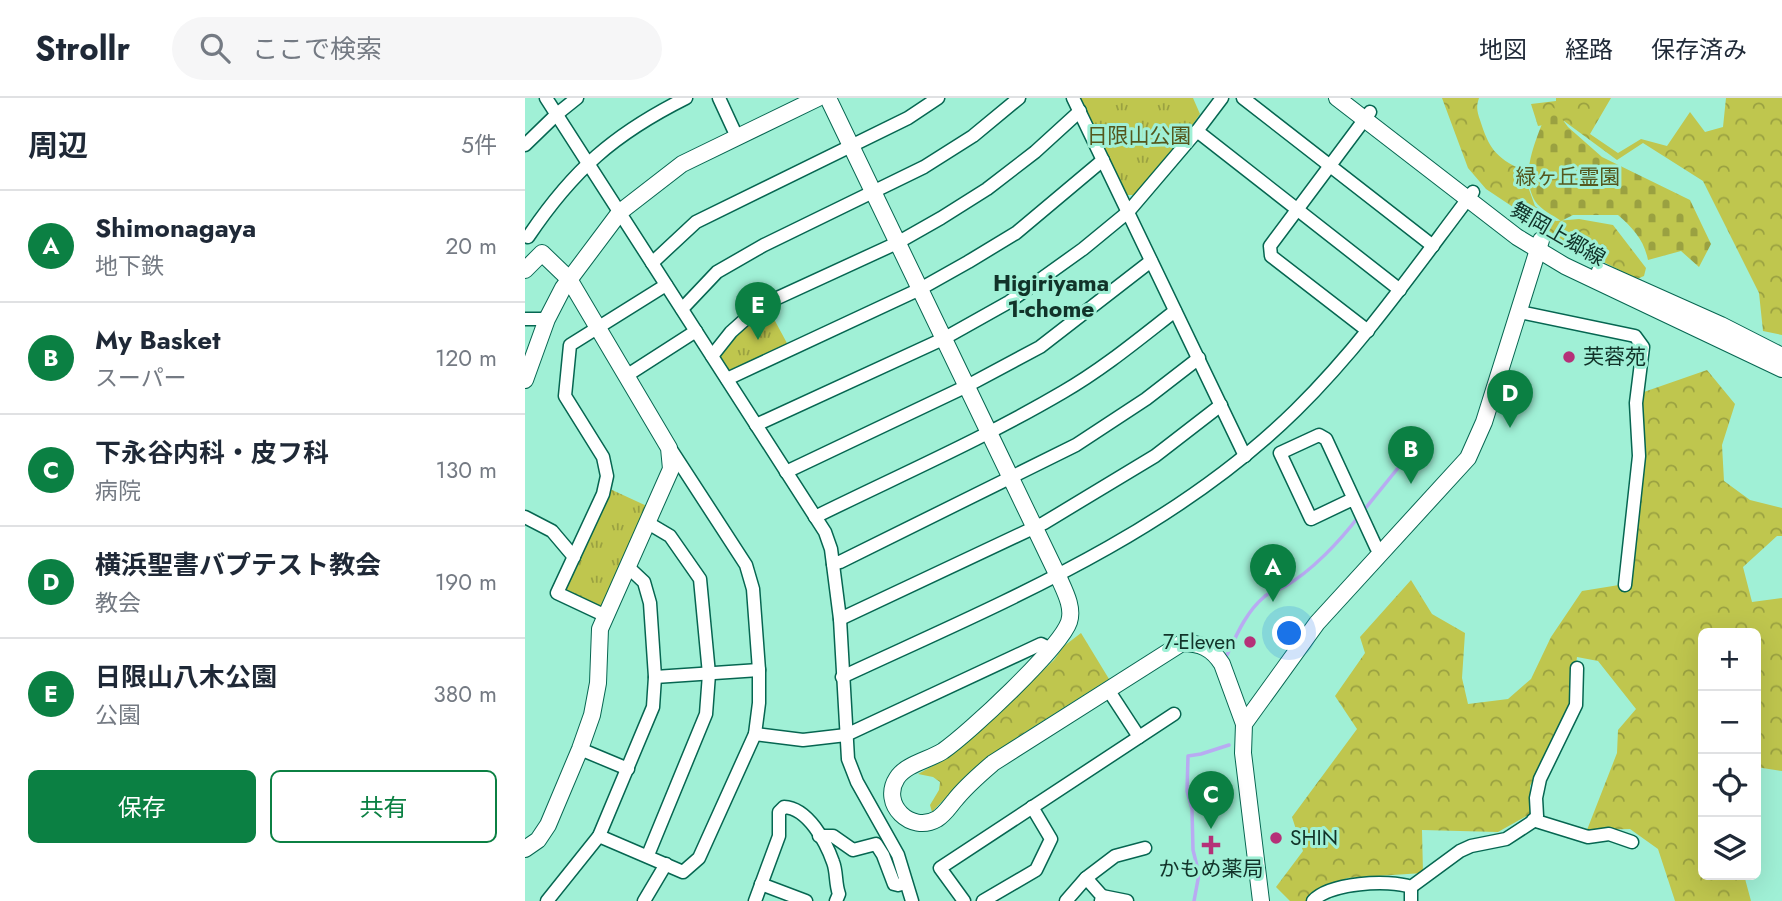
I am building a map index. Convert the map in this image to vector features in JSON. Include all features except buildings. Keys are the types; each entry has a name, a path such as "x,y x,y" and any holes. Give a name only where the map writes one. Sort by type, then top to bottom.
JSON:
{"street":[{"path":"546,98 815,517 831,549 840,618 848,759 857,782 898,855 910,900"},
{"path":"525,145 577,98"},
{"path":"599,836 683,872 699,858 755,734 759,703 753,589 746,565 669,448 569,279 541,254 526,236 551,202 588,162 646,118 686,98"},
{"path":"719,98 737,137"},
{"path":"525,380 547,319 569,279 620,212 682,164 818,98"},
{"path":"828,98 1058,576 1070,608 1069,621 1051,649 960,737 943,751 908,768 897,777 893,802 899,814 911,822 924,824 936,820 946,813 973,779 993,764 1182,643 1196,643 1209,649 1222,664 1244,724 1243,753 1261,901"},
{"path":"653,263 696,222 908,118 938,98"},
{"path":"682,309 717,272 764,245 924,167 973,136 1019,98"},
{"path":"1073,98 1245,456"},
{"path":"756,425 943,339 1009,302 1083,249 1128,212 1222,98"},
{"path":"1243,98 1433,246"},
{"name":"舞岡上郷線","path":"1337,98 1368,116 1565,266 1782,369"},
{"name":"舞岡上郷線","path":"1352,98 1368,116"},
{"path":"712,356 731,332 760,306 897,243 987,189 1035,152 1080,111"},
{"path":"1368,116 1270,246 1271,256 1368,331"},
{"path":"1197,131 1400,290"},
{"path":"727,379 920,289 1016,233 1103,160"},
{"path":"842,677 1058,576 1191,496 1245,456 1296,410 1368,331 1470,196"},
{"path":"1244,724 1317,623 1468,458 1484,422 1539,245"},
{"name":"舞岡上郷線","path":"1539,245 1721,325 1782,356"},
{"path":"525,270 541,254"},
{"path":"786,472 967,386 1040,347 1151,261"},
{"path":"606,616 557,593 603,495 607,476 603,457 565,396 570,345 666,285"},
{"path":"815,517 988,433 1065,391 1175,311"},
{"path":"1520,312 1635,336 1643,347 1636,403 1639,456 1625,585"},
{"path":"525,319 547,319"},
{"path":"626,376 696,331"},
{"path":"833,564 1011,480 1076,446 1146,399 1199,358"},
{"path":"840,618 1034,528 1155,456 1220,405"},
{"path":"1355,504 1311,519 1280,453 1319,435 1326,439 1355,504 1381,552"},
{"path":"525,849 538,840 548,825 580,749 592,715 598,683 600,629 671,469 669,448"},
{"path":"525,517 552,531 574,557"},
{"path":"648,523 670,536 700,579 709,674 706,714 648,855"},
{"path":"547,901 599,836 653,707 655,677 650,603 643,582 628,567"},
{"path":"755,734 803,740 846,736 1041,644 1051,649"},
{"path":"1411,887 1459,851 1506,839 1534,820 1537,816 1536,798 1540,779 1576,705 1577,668"},
{"path":"655,677 759,670"},
{"path":"1109,691 1139,737"},
{"path":"964,901 940,868 1174,714"},
{"path":"580,749 628,769"},
{"path":"755,901 779,836 779,812 784,807 791,807 813,824 834,863 835,884 839,894 836,901"},
{"path":"983,901 1036,870 1051,839 1032,807"},
{"path":"1534,820 1588,837 1609,834 1632,842"},
{"path":"819,836 833,836 853,849 876,844 894,884 906,883"},
{"path":"1066,901 1086,878 1115,856 1145,848"},
{"path":"644,901 666,864"},
{"path":"1086,878 1102,899 1127,901"},
{"path":"1313,901 1331,889 1397,882 1411,887"},
{"path":"761,884 806,901"},
{"path":"1411,887 1411,901"}],"green space":[{"name":"日限山公園","path":"1079,98 1193,98 1200,114 1171,155 1133,195 1126,195"},
{"path":"1442,98 1479,98 1478,114 1490,145 1505,161 1522,170 1535,206 1556,221 1579,219 1613,225 1646,268 1644,276 1637,279 1570,245 1486,189 1468,168"},
{"path":"1556,98 1611,98 1590,134 1618,153 1641,139 1667,146 1690,112 1705,132 1723,127 1726,98 1782,98 1782,335 1763,331 1759,293 1703,181 1643,143 1617,160 1564,121 1538,126 1531,104 1556,101"},
{"name":"緑ヶ丘霊園","path":"1549,106 1602,157 1690,200 1711,244 1699,267 1681,251 1648,260 1637,235 1618,215 1573,215 1561,221 1535,201 1530,190 1529,166"},
{"path":"768,308 788,345 727,374 718,355 746,322"},
{"path":"1707,370 1735,404 1722,445 1724,481 1750,500 1782,508 1782,536 1777,536 1743,567 1752,602 1782,598 1782,771 1761,768 1761,628 1698,628 1698,880 1745,880 1751,901 1675,901 1658,849 1630,829 1587,830 1617,753 1618,730 1636,709 1598,661 1577,657 1569,712 1530,786 1530,814 1498,832 1422,830 1423,873 1347,878 1306,901 1290,901 1276,887 1303,851 1292,817 1357,729 1335,696 1365,653 1360,637 1411,580 1432,614 1465,633 1462,678 1468,704 1508,699 1531,679 1551,637 1582,591 1619,585 1641,393"},
{"path":"610,489 649,507 604,610 563,591"},
{"path":"1081,633 1109,679 1013,740 970,772 932,812 930,805 939,790 940,782 933,777 918,774 938,763 987,724 1054,660 1064,646"}],"waterway":[{"path":"1364,510 1398,468"},
{"path":"1226,657 1242,625 1258,603 1315,564 1359,516"},
{"path":"1194,901 1199,874 1193,850 1192,809 1187,791 1188,756 1229,745"}],"place":[{"name":"日限山八木公園","path":"758,340"},
{"name":"芙蓉苑","path":"1569,357"},
{"name":"横浜聖書バプテスト教会","path":"1510,428"},
{"name":"My Basket","path":"1411,484"},
{"name":"Shimonagaya","path":"1273,602"},
{"name":"7-Eleven","path":"1250,642"},
{"name":"下永谷内科・皮フ科","path":"1211,829"},
{"name":"SHIN","path":"1276,838"},
{"name":"かもめ薬局","path":"1211,845"}],"district":[{"name":"Higiriyama 1-chome","path":"1051,296"}]}
